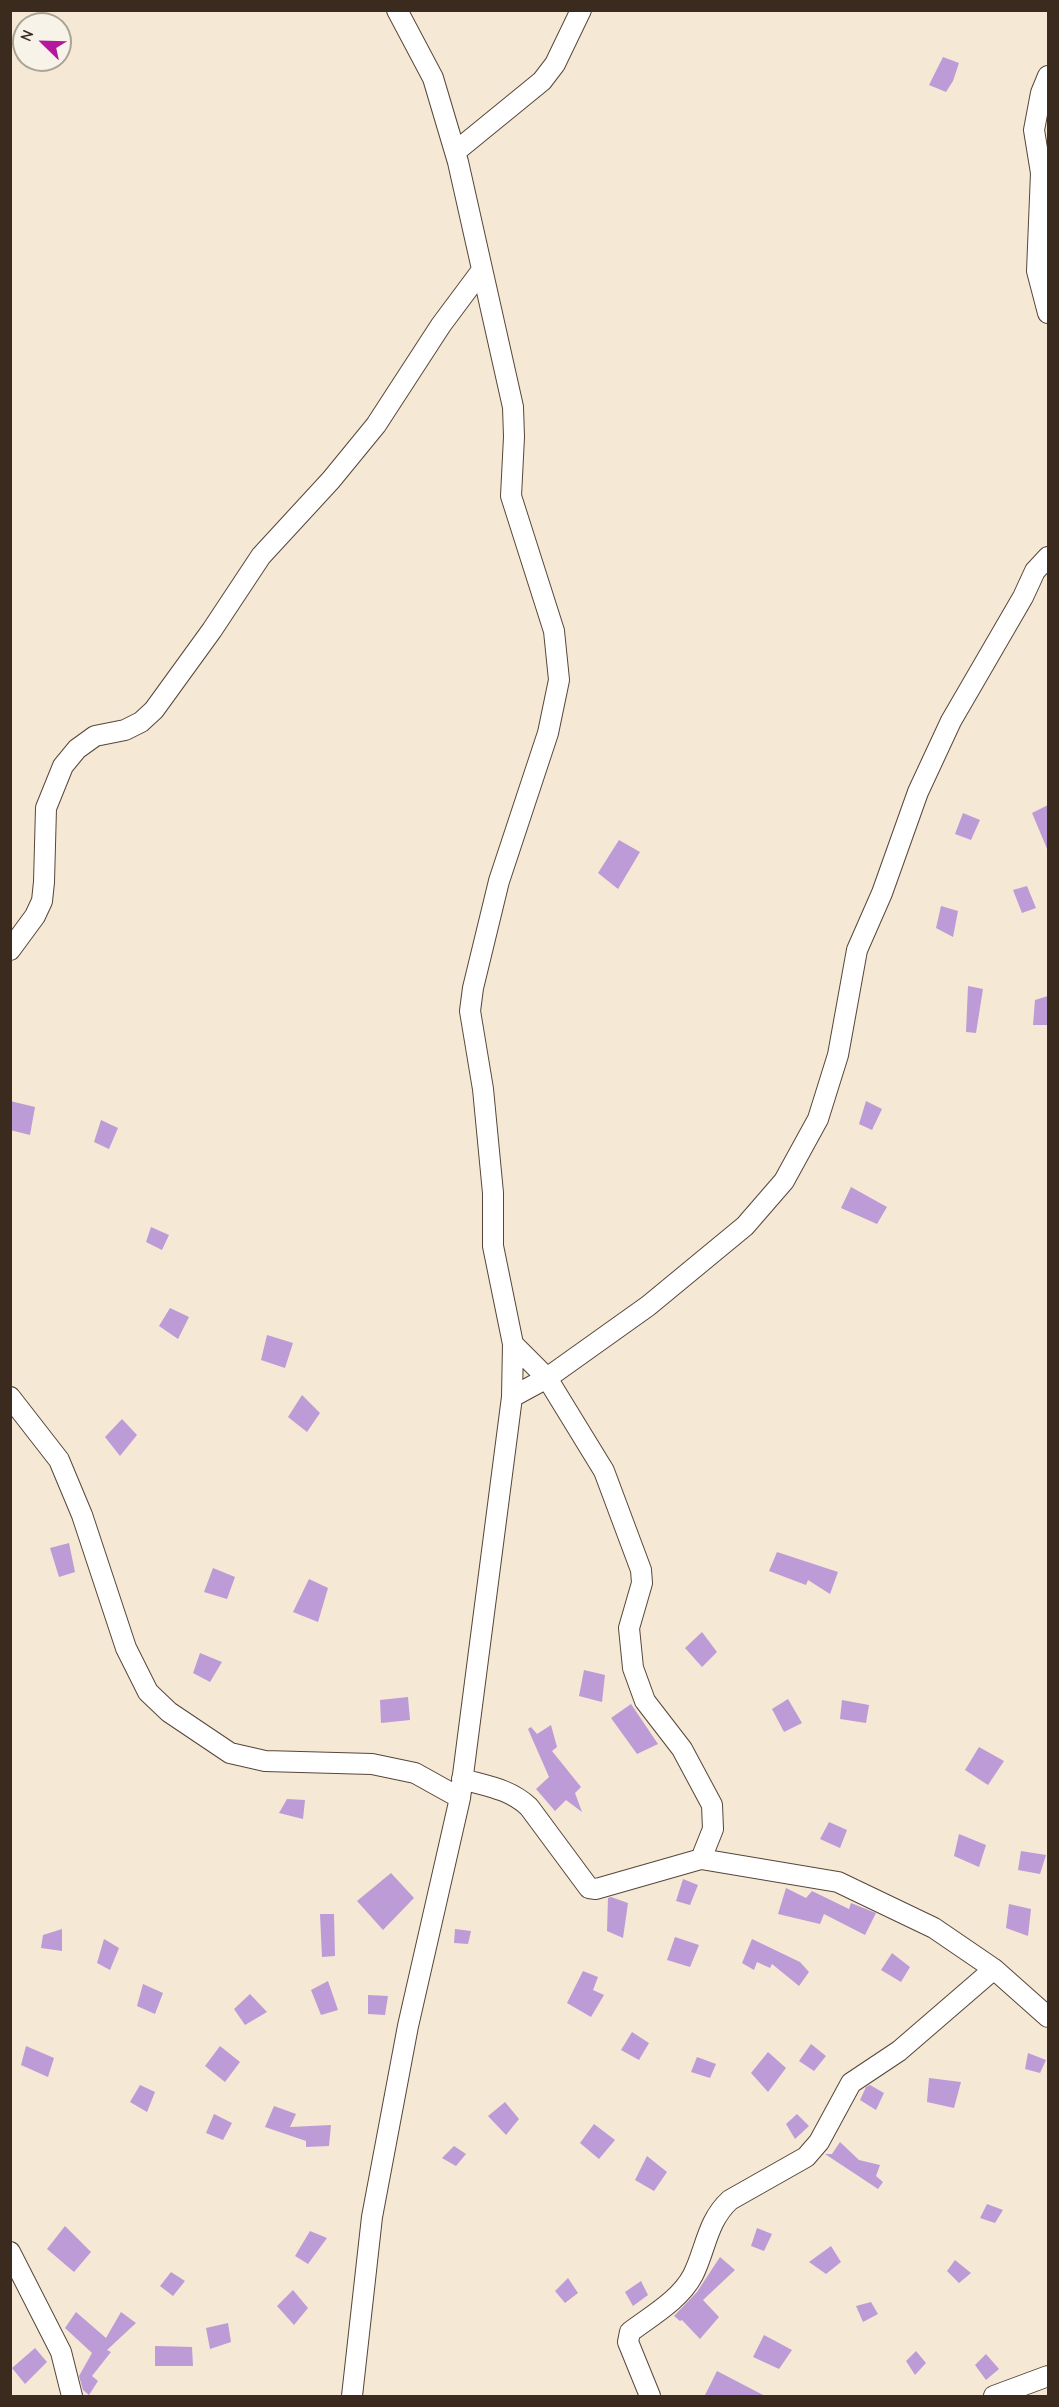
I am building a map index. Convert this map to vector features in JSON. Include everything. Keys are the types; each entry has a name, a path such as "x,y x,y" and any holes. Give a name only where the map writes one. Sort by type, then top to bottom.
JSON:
{"street":[{"path":"352,2397 372,2217 408,2026 461,1788 512,1397 513,1344 493,1246 493,1193 483,1089 470,1011 473,988 499,881 548,734 560,680 554,631 511,496 513,407 454,152 433,78 397,10"},
{"path":"454,152 542,81 555,64 581,10"},
{"path":"1048,76 1041,93 1034,130 1041,173 1037,271 1048,313"},
{"path":"10,950 35,916 42,901 46,808 63,766 77,749 95,736 125,730 141,722 154,710 212,630 261,556 332,480 376,425 441,325 482,270"},
{"path":"512,1397 548,1378 648,1306 745,1226 784,1181 818,1119 838,1054 856,950 882,893 918,792 951,721 1023,597 1035,571 1048,557"},
{"path":"513,1344 548,1378 604,1471 641,1570 642,1583 629,1628 633,1668 645,1701 682,1749 712,1805 713,1829 701,1858"},
{"path":"10,1397 59,1460 82,1515 126,1648 148,1692 169,1712 230,1753 265,1761 372,1764 415,1773 461,1788 506,1791 518,1796 529,1807 589,1888 596,1889 701,1858 837,1882 934,1928 994,1969 1048,2017"},
{"path":"650,2397 628,2342 630,2332 673,2299 692,2277 712,2223 720,2209 730,2200 806,2157 819,2142 851,2082 899,2051 994,1969"},
{"path":"10,2252 61,2352 72,2397"},
{"path":"994,2397 1048,2376"}],"building":[{"path":"943,57 959,63 953,81 946,92 929,85"},
{"path":"1048,805 1048,851 1032,813"},
{"path":"963,813 980,820 971,840 955,834"},
{"path":"619,840 640,852 618,889 598,873"},
{"path":"1027,886 1036,908 1022,913 1013,890"},
{"path":"941,906 958,911 953,937 936,928"},
{"path":"968,986 983,989 976,1033 966,1032"},
{"path":"1048,996 1048,1025 1033,1025 1035,1000"},
{"path":"10,1101 35,1107 30,1135 10,1130"},
{"path":"866,1101 882,1109 872,1130 859,1124"},
{"path":"101,1120 118,1128 109,1149 94,1142"},
{"path":"851,1187 887,1207 877,1224 841,1208"},
{"path":"151,1227 169,1235 162,1250 146,1242"},
{"path":"170,1308 189,1317 178,1339 159,1326"},
{"path":"267,1335 293,1343 285,1368 261,1360"},
{"path":"302,1395 320,1413 307,1432 288,1417"},
{"path":"122,1419 137,1435 120,1456 105,1437"},
{"path":"69,1543 75,1572 59,1577 50,1548"},
{"path":"777,1552 838,1572 830,1594 808,1580 806,1585 769,1571"},
{"path":"213,1568 235,1577 227,1599 204,1592"},
{"path":"309,1579 328,1588 318,1622 293,1612"},
{"path":"702,1632 717,1652 702,1667 685,1648"},
{"path":"200,1653 222,1662 210,1682 193,1673"},
{"path":"584,1670 605,1675 602,1702 579,1696"},
{"path":"408,1697 410,1720 381,1723 380,1700"},
{"path":"788,1699 802,1723 784,1732 772,1709"},
{"path":"842,1700 869,1705 866,1723 840,1719"},
{"path":"631,1704 658,1744 637,1754 611,1718"},
{"path":"551,1725 557,1747 552,1751 581,1787 575,1793 582,1812 566,1800 555,1811 536,1789 549,1777 528,1729 531,1727 537,1734"},
{"path":"979,1747 1004,1761 988,1785 965,1770"},
{"path":"287,1799 305,1800 303,1819 279,1813"},
{"path":"829,1822 847,1830 840,1848 820,1839"},
{"path":"959,1834 986,1845 979,1867 954,1856"},
{"path":"1021,1851 1046,1855 1040,1874 1018,1870"},
{"path":"391,1873 414,1898 383,1930 357,1901"},
{"path":"683,1879 698,1885 690,1905 676,1901"},
{"path":"786,1888 806,1898 812,1891 849,1909 851,1903 876,1913 865,1935 824,1914 820,1924 778,1914"},
{"path":"608,1898 628,1903 623,1938 607,1931"},
{"path":"1009,1904 1031,1909 1028,1936 1006,1928"},
{"path":"320,1914 334,1914 335,1956 322,1957"},
{"path":"62,1929 62,1951 41,1948 43,1935"},
{"path":"455,1929 471,1931 468,1944 454,1943"},
{"path":"675,1937 699,1945 690,1967 667,1960"},
{"path":"104,1939 119,1948 110,1970 97,1963"},
{"path":"752,1939 800,1962 809,1972 799,1986 772,1964 770,1968 757,1962 754,1970 742,1963"},
{"path":"892,1953 910,1967 901,1982 881,1970"},
{"path":"583,1971 598,1977 593,1990 604,1995 591,2017 567,2003"},
{"path":"328,1981 338,2010 321,2015 311,1990"},
{"path":"143,1984 163,1993 155,2014 137,2006"},
{"path":"250,1994 267,2012 245,2025 234,2009"},
{"path":"368,1995 388,1996 385,2015 368,2014"},
{"path":"632,2032 649,2043 639,2060 621,2050"},
{"path":"811,2044 826,2056 814,2071 799,2061"},
{"path":"26,2046 54,2058 48,2077 21,2065"},
{"path":"220,2046 240,2062 225,2082 205,2066"},
{"path":"768,2052 786,2068 768,2092 751,2073"},
{"path":"1028,2053 1046,2060 1040,2073 1025,2069"},
{"path":"697,2057 716,2064 710,2078 691,2072"},
{"path":"929,2078 961,2082 954,2108 927,2102"},
{"path":"140,2085 155,2092 147,2112 130,2102"},
{"path":"870,2085 884,2093 876,2110 860,2100 866,2087"},
{"path":"505,2102 519,2119 506,2135 488,2116"},
{"path":"274,2106 296,2114 290,2127 331,2125 329,2146 306,2147 306,2141 265,2127"},
{"path":"214,2114 232,2123 223,2140 206,2133"},
{"path":"797,2114 809,2126 795,2139 786,2124"},
{"path":"594,2124 615,2140 599,2159 580,2143"},
{"path":"840,2142 859,2160 880,2165 876,2176 883,2182 878,2189 825,2154 832,2154"},
{"path":"454,2146 466,2154 456,2166 442,2158"},
{"path":"647,2156 667,2172 654,2191 635,2180"},
{"path":"987,2204 1003,2210 995,2223 980,2218"},
{"path":"65,2226 91,2252 74,2272 47,2249"},
{"path":"757,2228 772,2234 764,2251 751,2246"},
{"path":"310,2231 327,2238 308,2264 295,2256"},
{"path":"831,2246 841,2262 826,2274 809,2262"},
{"path":"720,2257 735,2270 703,2300 719,2317 700,2339 682,2320 674,2316 697,2292"},
{"path":"955,2260 971,2273 959,2283 947,2271"},
{"path":"171,2272 185,2281 173,2296 160,2286"},
{"path":"568,2278 578,2293 565,2303 555,2291"},
{"path":"641,2281 648,2295 633,2306 625,2292"},
{"path":"293,2290 308,2308 294,2325 277,2306"},
{"path":"871,2302 878,2314 863,2322 856,2306"},
{"path":"76,2312 106,2338 121,2312 136,2323 107,2350 111,2352 92,2376 98,2381 89,2395 83,2390 79,2376 92,2353 65,2328"},
{"path":"228,2323 231,2342 210,2349 206,2328"},
{"path":"764,2335 792,2350 779,2369 753,2357"},
{"path":"155,2346 192,2347 193,2366 155,2366"},
{"path":"35,2348 47,2362 25,2384 12,2368"},
{"path":"916,2351 926,2363 915,2375 906,2361"},
{"path":"986,2354 999,2369 986,2380 975,2365"},
{"path":"717,2371 767,2397 704,2397"}]}
